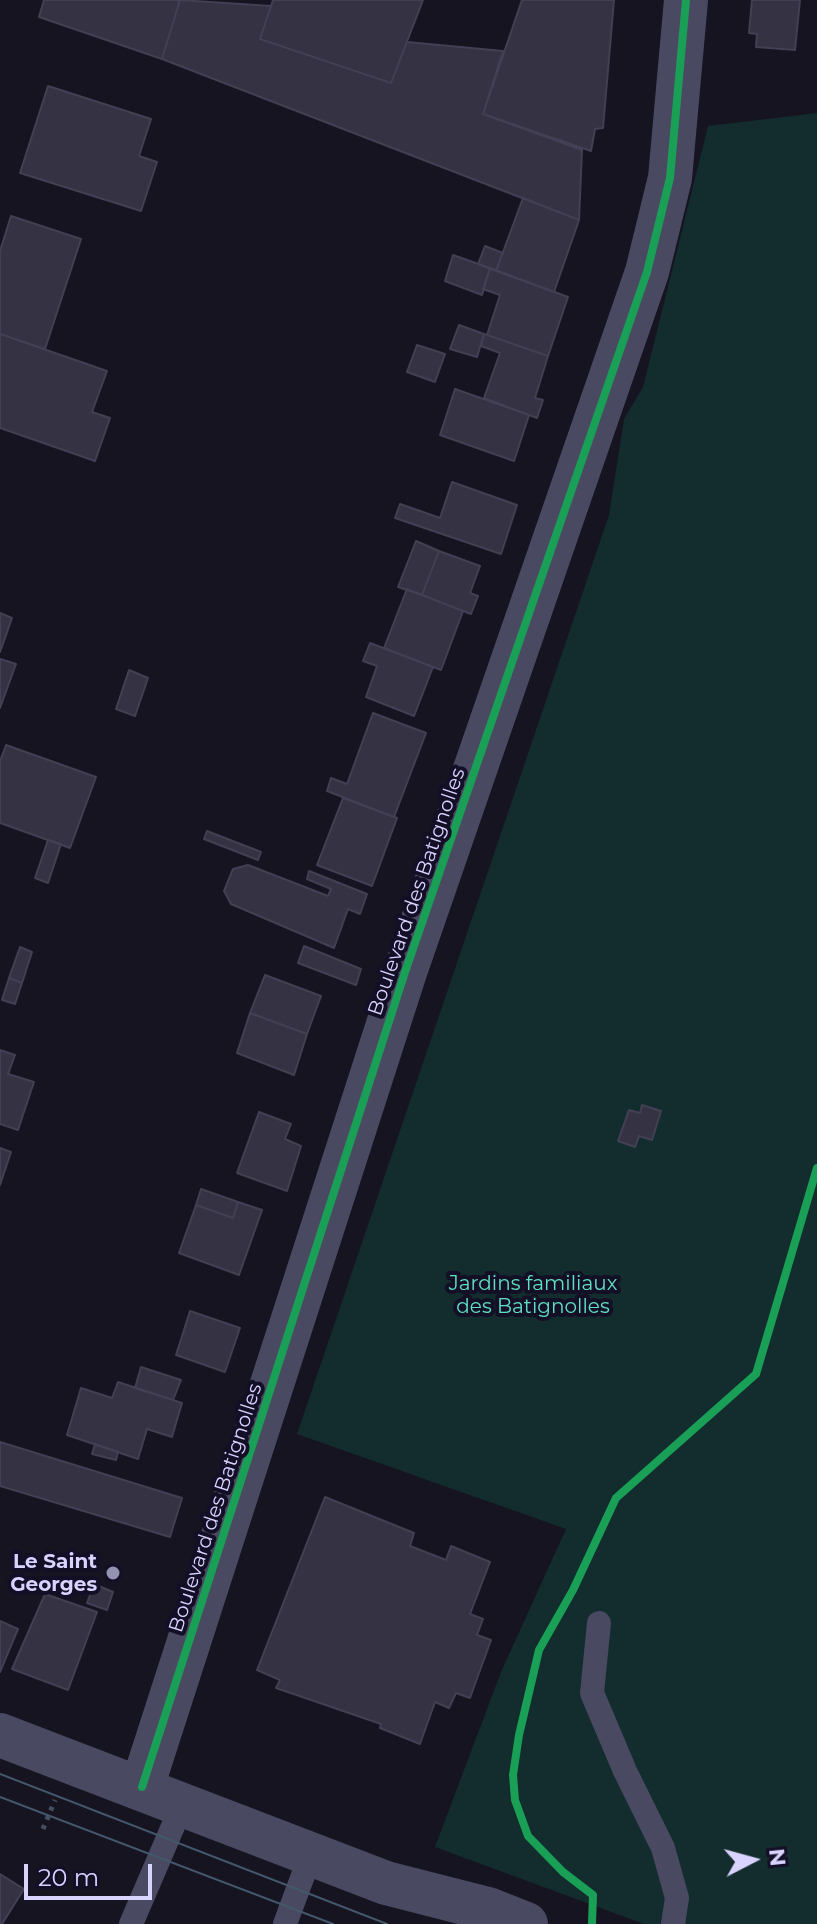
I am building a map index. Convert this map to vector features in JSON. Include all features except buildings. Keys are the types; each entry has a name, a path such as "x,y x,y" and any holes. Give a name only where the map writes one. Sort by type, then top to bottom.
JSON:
{"street":[{"name":"Boulevard des Batignolles","path":"142,1787 405,972 647,272 670,178 686,0"},
{"path":"0,1735 386,1883 488,1909 526,1924"}],"lane":[{"path":"599,1623 592,1693 663,1848 677,1898 673,1924"},
{"path":"131,1924 183,1803"},
{"path":"285,1924 311,1854"}],"green space":[{"name":"Jardins familiaux des Batignolles","path":"817,113 817,1924 644,1924 435,1847 501,1672 566,1529 297,1434 609,515 624,419 643,387 708,126"}],"tram line":[{"path":"0,1774 387,1924"},
{"path":"0,1797 333,1924"}],"cycle path":[{"path":"142,1787 405,972 647,272 670,178 686,0"},
{"path":"592,1924 593,1895 563,1872 528,1836 515,1800 513,1775 519,1735 539,1650 573,1590 616,1498 756,1374 817,1168"}],"place":[{"name":"Le Saint Georges","path":"113,1573"}]}
